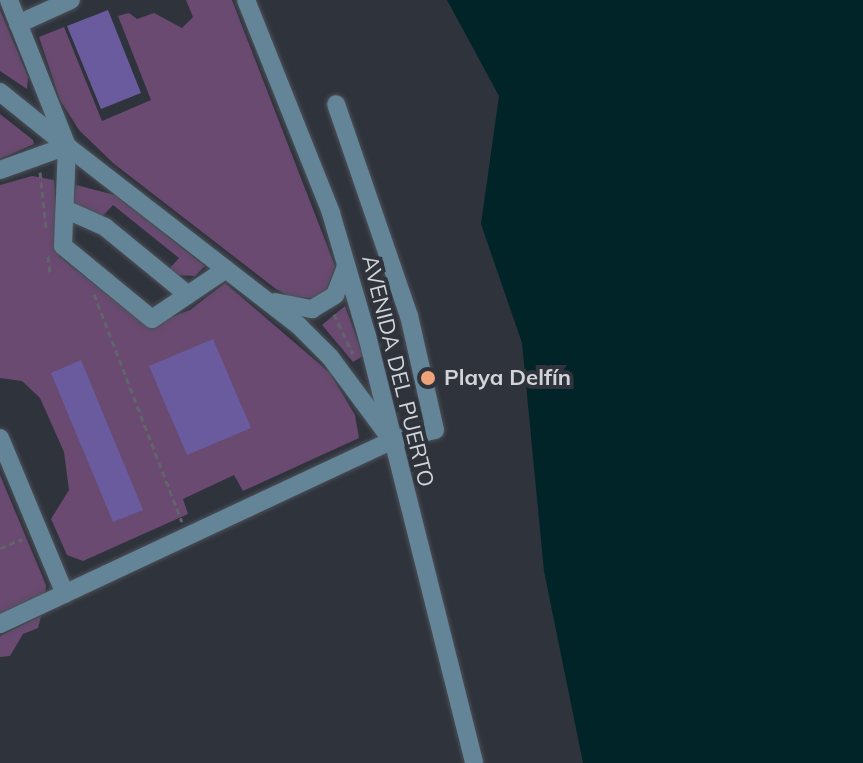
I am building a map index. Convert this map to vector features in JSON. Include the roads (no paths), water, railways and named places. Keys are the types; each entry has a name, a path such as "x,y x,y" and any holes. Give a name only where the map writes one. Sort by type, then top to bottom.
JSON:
{"street":[{"path":"9,0 67,146 63,246 152,319 226,269"},
{"path":"18,24 71,0"},
{"name":"AVENIDA DEL PUERTO","path":"246,0 331,213 474,763"},
{"path":"0,92 318,345 392,440"},
{"path":"0,624 392,440 435,430 409,316 336,104"},
{"path":"0,170 67,146"},
{"path":"65,209 105,227 188,295"},
{"path":"252,290 300,310 328,301 346,266"},
{"path":"0,438 65,594"}],"place":[{"name":"Playa Delfín","path":"428,378"}]}
